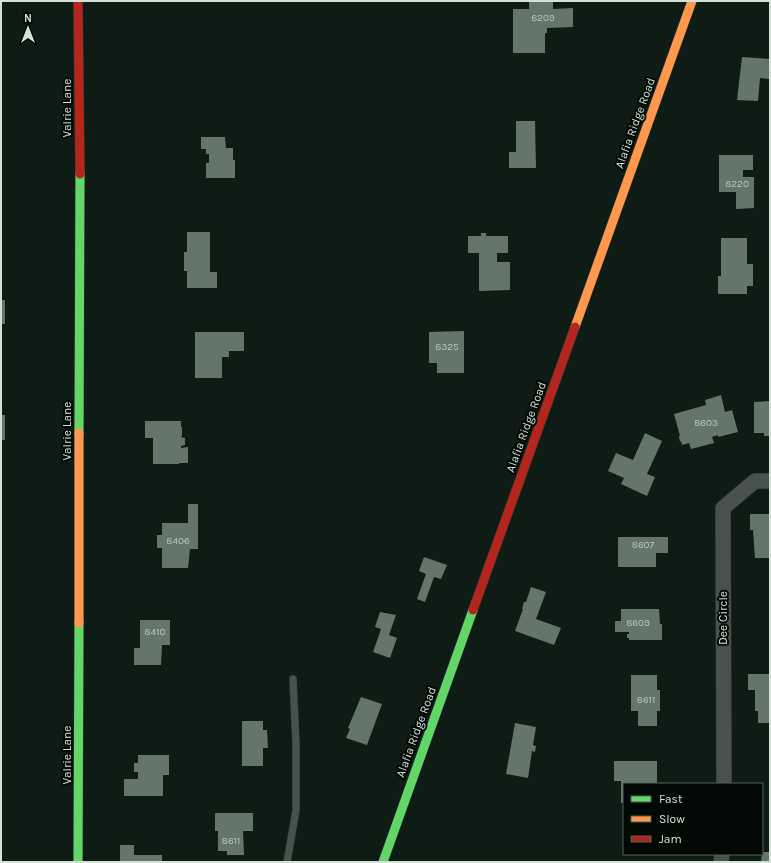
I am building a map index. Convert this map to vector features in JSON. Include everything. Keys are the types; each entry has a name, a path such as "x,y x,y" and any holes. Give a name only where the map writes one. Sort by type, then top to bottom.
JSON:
{"street":[{"name":"Valrie Lane","path":"78,1 80,101 78,862"},
{"name":"Alafia Ridge Road","path":"383,862 692,1"},
{"name":"Dee Circle","path":"724,783 723,508 755,481 770,481"}],"lane":[{"path":"287,862 296,810 296,744 293,679"}],"building":[{"path":"529,1 553,1 553,9 573,8 573,27 547,28 547,33 545,33 545,53 513,53 513,9 529,9"},
{"path":"742,57 770,59 769,79 760,78 758,101 737,100"},
{"path":"516,121 535,121 536,168 509,168 509,152 516,152"},
{"path":"201,137 225,137 226,148 233,148 235,178 206,178 206,163 209,163 209,154 206,154 206,149 201,149"},
{"path":"719,155 753,155 753,170 743,170 743,177 754,177 754,208 736,209 736,192 719,192"},
{"path":"187,232 210,232 210,272 217,272 217,288 187,288 187,271 184,271 184,252 187,252"},
{"path":"481,233 486,233 486,236 508,236 508,253 497,253 497,262 510,262 510,290 479,291 479,253 468,253 468,236 481,236"},
{"path":"721,238 747,238 747,264 753,264 753,286 747,286 747,294 718,294 718,276 721,276"},
{"path":"1,300 5,300 5,324 1,324"},
{"path":"464,331 464,373 437,373 437,363 429,363 429,332"},
{"path":"195,332 244,332 244,351 229,351 229,357 222,357 222,378 195,378"},
{"path":"721,395 725,412 732,410 738,432 712,437 714,443 691,449 689,443 682,445 674,414 706,405 705,400"},
{"path":"770,401 770,436 764,436 764,433 754,433 754,402"},
{"path":"1,415 5,415 5,440 1,440"},
{"path":"145,421 181,421 181,437 185,438 185,445 181,446 181,448 188,447 188,463 153,464 153,438 145,438"},
{"path":"645,433 662,441 647,474 655,477 647,496 621,484 624,478 608,471 616,453 633,460"},
{"path":"188,504 198,504 198,549 190,549 188,568 162,568 162,548 157,548 157,535 162,535 162,523 188,523"},
{"path":"750,514 770,514 770,558 755,558 753,530 750,530"},
{"path":"618,537 668,537 668,553 656,553 656,567 618,567"},
{"path":"424,557 447,565 441,579 434,577 425,602 417,599 426,574 419,571"},
{"path":"531,587 546,592 536,619 561,628 554,645 515,631 524,602 526,602"},
{"path":"621,609 659,609 660,624 662,624 662,640 629,640 629,638 627,638 627,634 629,634 629,632 615,632 615,621 621,621"},
{"path":"380,612 396,615 389,635 397,638 390,658 373,652 381,629 375,627"},
{"path":"140,620 170,620 170,645 162,645 161,665 134,665 134,648 140,648"},
{"path":"748,674 770,674 770,723 758,723 758,711 755,711 755,690 748,690"},
{"path":"631,675 657,675 657,690 660,690 660,711 657,711 657,726 638,726 638,711 631,711"},
{"path":"361,697 382,704 367,745 346,738 350,729 348,728"},
{"path":"242,721 263,721 263,730 267,730 268,748 263,748 263,766 242,766"},
{"path":"515,723 536,727 533,745 536,746 535,752 532,751 528,778 506,774"},
{"path":"138,755 169,755 169,775 163,775 163,796 124,796 124,779 138,779 138,772 134,772 134,763 138,763"},
{"path":"614,761 657,761 657,783 623,783 623,803 621,803 621,781 614,781"},
{"path":"215,813 253,813 253,831 243,831 244,855 227,855 227,851 218,851 218,831 215,831"},
{"path":"120,845 134,845 134,855 162,855 162,862 120,862"},
{"path":"763,852 770,852 770,862 761,862"}],"traffic: fast":[{"path":"79,433 80,174"},
{"path":"383,862 473,610"},
{"path":"78,862 79,623"}],"traffic: slow":[{"path":"575,327 692,1"},
{"path":"79,433 79,623"}],"traffic: jam":[{"path":"78,1 80,174"},
{"path":"473,610 575,327"}]}
